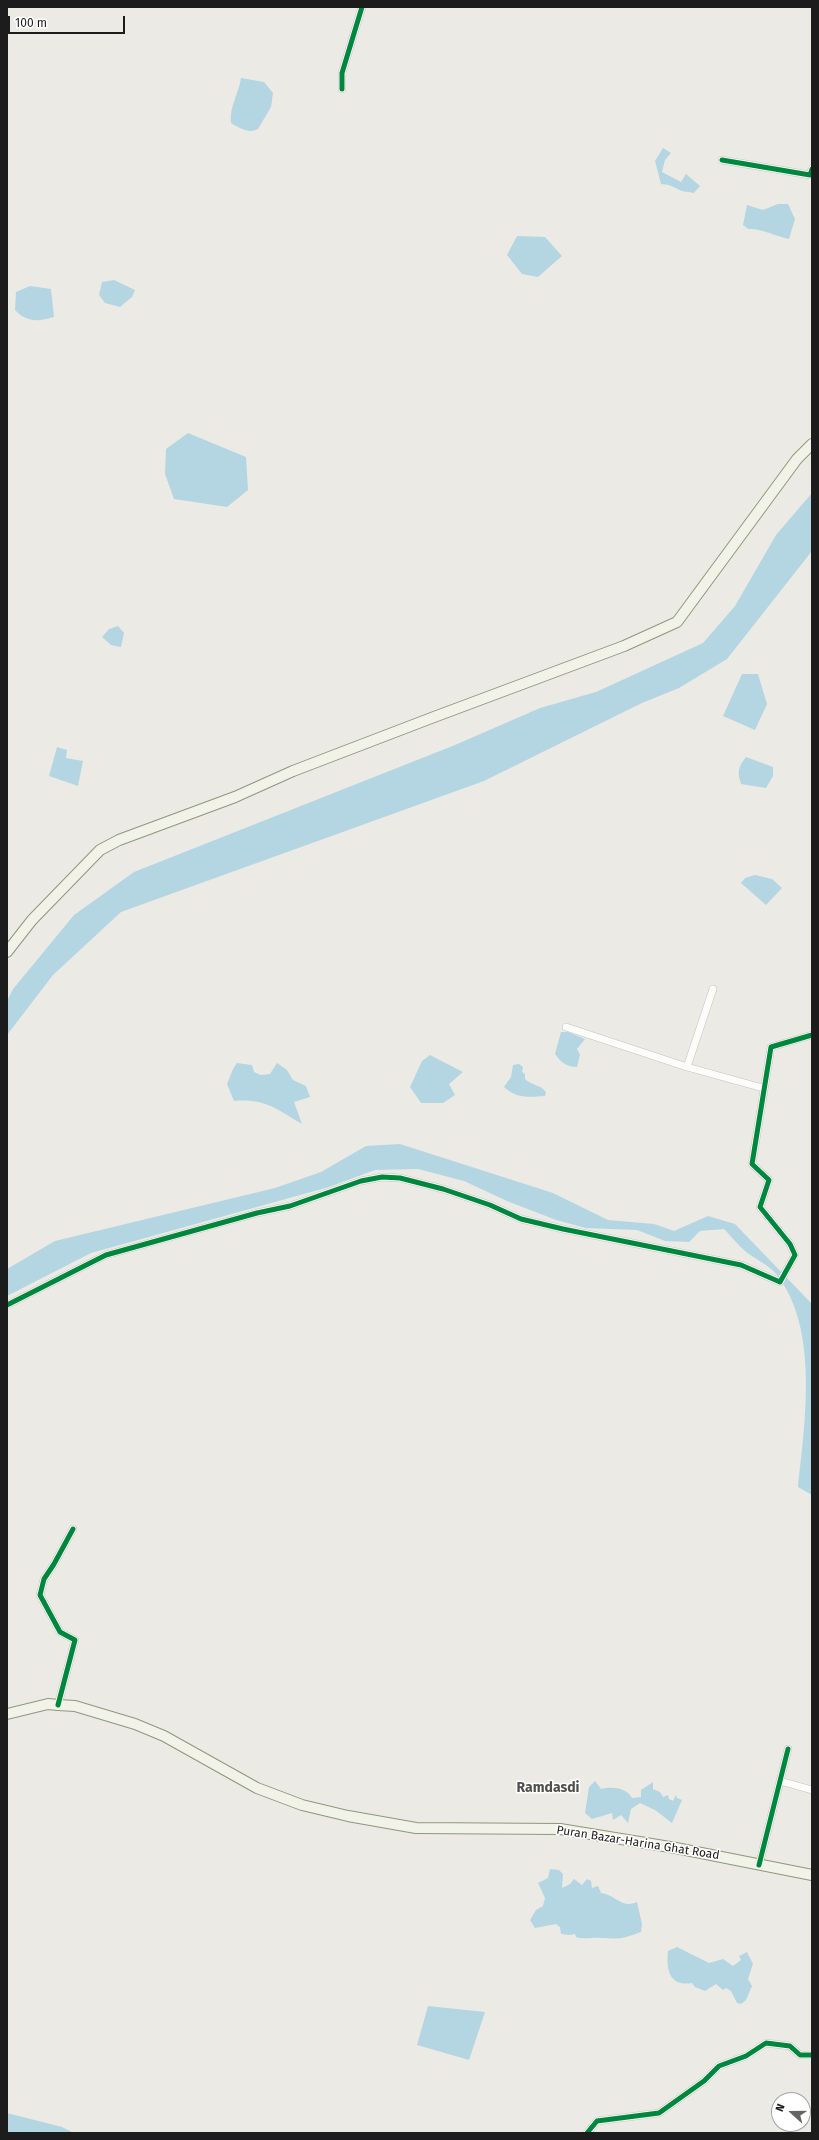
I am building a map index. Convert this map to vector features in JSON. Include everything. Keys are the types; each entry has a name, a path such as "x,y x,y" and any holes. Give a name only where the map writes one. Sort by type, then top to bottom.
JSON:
{"main road":[{"path":"7,952 32,920 100,850 119,840 235,797 293,771 434,716 624,646 677,622 797,460 812,444"},
{"name":"Puran Bazar-Harina Ghat Road","path":"7,1714 48,1704 75,1706 135,1724 164,1736 257,1788 302,1805 348,1816 416,1828 560,1829 676,1848 812,1875"}],"street":[{"path":"342,89 342,73 362,7"},
{"path":"722,160 810,175 812,169"},
{"path":"687,1067 713,989"},
{"path":"566,1027 687,1067 763,1088"},
{"path":"7,1305 106,1255 257,1213 290,1206 361,1181 382,1177 400,1178 443,1189 490,1205 521,1219 741,1265 780,1282 795,1255 790,1244 760,1207 769,1180 752,1164 763,1088 771,1047 812,1034"},
{"path":"58,1705 75,1640 60,1632 40,1595 44,1579 73,1529"},
{"path":"759,1865 788,1749"},
{"path":"780,1781 812,1790"},
{"path":"587,2133 598,2121 659,2113 704,2081 719,2066 746,2056 766,2043 790,2046 800,2055 812,2055"}],"water":[{"path":"241,78 264,82 273,93 271,107 258,129 251,131 244,130 231,123 231,111"},
{"path":"663,148 671,153 665,160 662,172 681,182 686,174 700,186 694,193 682,191 669,185 661,184 655,161"},
{"path":"778,204 788,204 795,219 789,239 763,231 748,229 743,225 747,205 763,210"},
{"path":"517,236 545,237 562,256 538,277 522,274 507,255"},
{"path":"114,280 135,290 132,297 120,307 105,303 99,295 102,282"},
{"path":"30,286 51,289 54,317 43,320 33,320 23,317 15,310 16,292"},
{"path":"188,433 246,457 248,490 227,507 174,499 165,474 166,449"},
{"path":"812,493 812,551 727,659 679,688 642,703 484,781 121,912 53,975 7,1035 7,1001 13,989 74,915 134,872 455,745 540,708 596,692 703,643 735,606 776,535"},
{"path":"118,626 124,633 121,647 111,645 102,637 109,629"},
{"path":"742,674 758,674 767,704 755,730 723,716"},
{"path":"57,747 67,750 66,758 83,761 78,786 49,776"},
{"path":"746,757 773,767 773,776 766,788 741,784 739,770"},
{"path":"755,875 772,879 782,888 766,905 741,883 745,878"},
{"path":"561,1032 568,1032 585,1039 577,1049 580,1055 577,1067 564,1064 555,1054"},
{"path":"430,1055 463,1072 449,1084 455,1095 443,1103 421,1103 410,1087 422,1061"},
{"path":"237,1063 252,1065 254,1072 261,1075 270,1074 277,1063 287,1070 293,1080 306,1086 310,1097 294,1102 302,1124 277,1109 262,1103 254,1101 234,1101 227,1084"},
{"path":"519,1064 523,1067 522,1072 525,1074 525,1079 530,1083 544,1089 546,1092 545,1096 528,1097 518,1095 504,1087 511,1077 513,1065"},
{"path":"400,1144 553,1193 608,1220 654,1224 674,1231 708,1216 735,1224 812,1304 812,1495 798,1487 806,1406 804,1349 799,1322 790,1297 774,1271 745,1251 724,1229 700,1231 689,1242 665,1241 637,1230 586,1228 556,1220 507,1201 464,1181 418,1169 375,1170 329,1187 91,1253 7,1296 7,1269 55,1241 275,1188 321,1172 366,1146"},
{"path":"595,1781 601,1789 610,1788 623,1790 632,1798 641,1797 641,1790 653,1782 653,1789 660,1792 663,1797 668,1795 669,1799 673,1801 676,1795 677,1798 682,1800 672,1823 655,1810 640,1803 631,1809 628,1823 621,1815 613,1820 612,1813 592,1819 585,1813 589,1787"},
{"path":"550,1869 559,1870 563,1874 562,1888 570,1884 574,1879 582,1885 587,1879 591,1881 592,1888 598,1886 601,1893 609,1895 625,1904 637,1902 642,1924 641,1932 621,1938 582,1938 576,1937 575,1934 561,1934 560,1927 556,1924 535,1928 530,1920 536,1910 543,1906 545,1898 538,1883 548,1878"},
{"path":"677,1947 709,1963 723,1959 733,1966 741,1960 739,1956 747,1952 753,1964 748,1979 752,1986 746,2000 741,2004 737,2003 731,1991 726,1988 723,1990 716,1984 705,1991 695,1987 692,1983 684,1984 674,1979 669,1970 668,1951"},
{"path":"428,2006 485,2012 469,2060 417,2045"},
{"path":"7,2113 62,2127 74,2133 7,2133"}],"cycle path":[{"path":"342,89 342,73 362,7"},
{"path":"722,160 810,175 812,169"},
{"path":"7,1305 106,1255 257,1213 290,1206 361,1181 382,1177 400,1178 443,1189 490,1205 521,1219 741,1265 780,1282 795,1255 790,1244 760,1207 769,1180 752,1164 771,1047 812,1035"},
{"path":"58,1705 75,1640 60,1632 40,1595 44,1579 73,1529"},
{"path":"759,1865 788,1749"},
{"path":"587,2133 597,2121 659,2113 704,2081 719,2066 746,2056 766,2043 790,2046 800,2055 812,2055"}],"district":[{"name":"Ramdasdi","path":"548,1788"}]}
